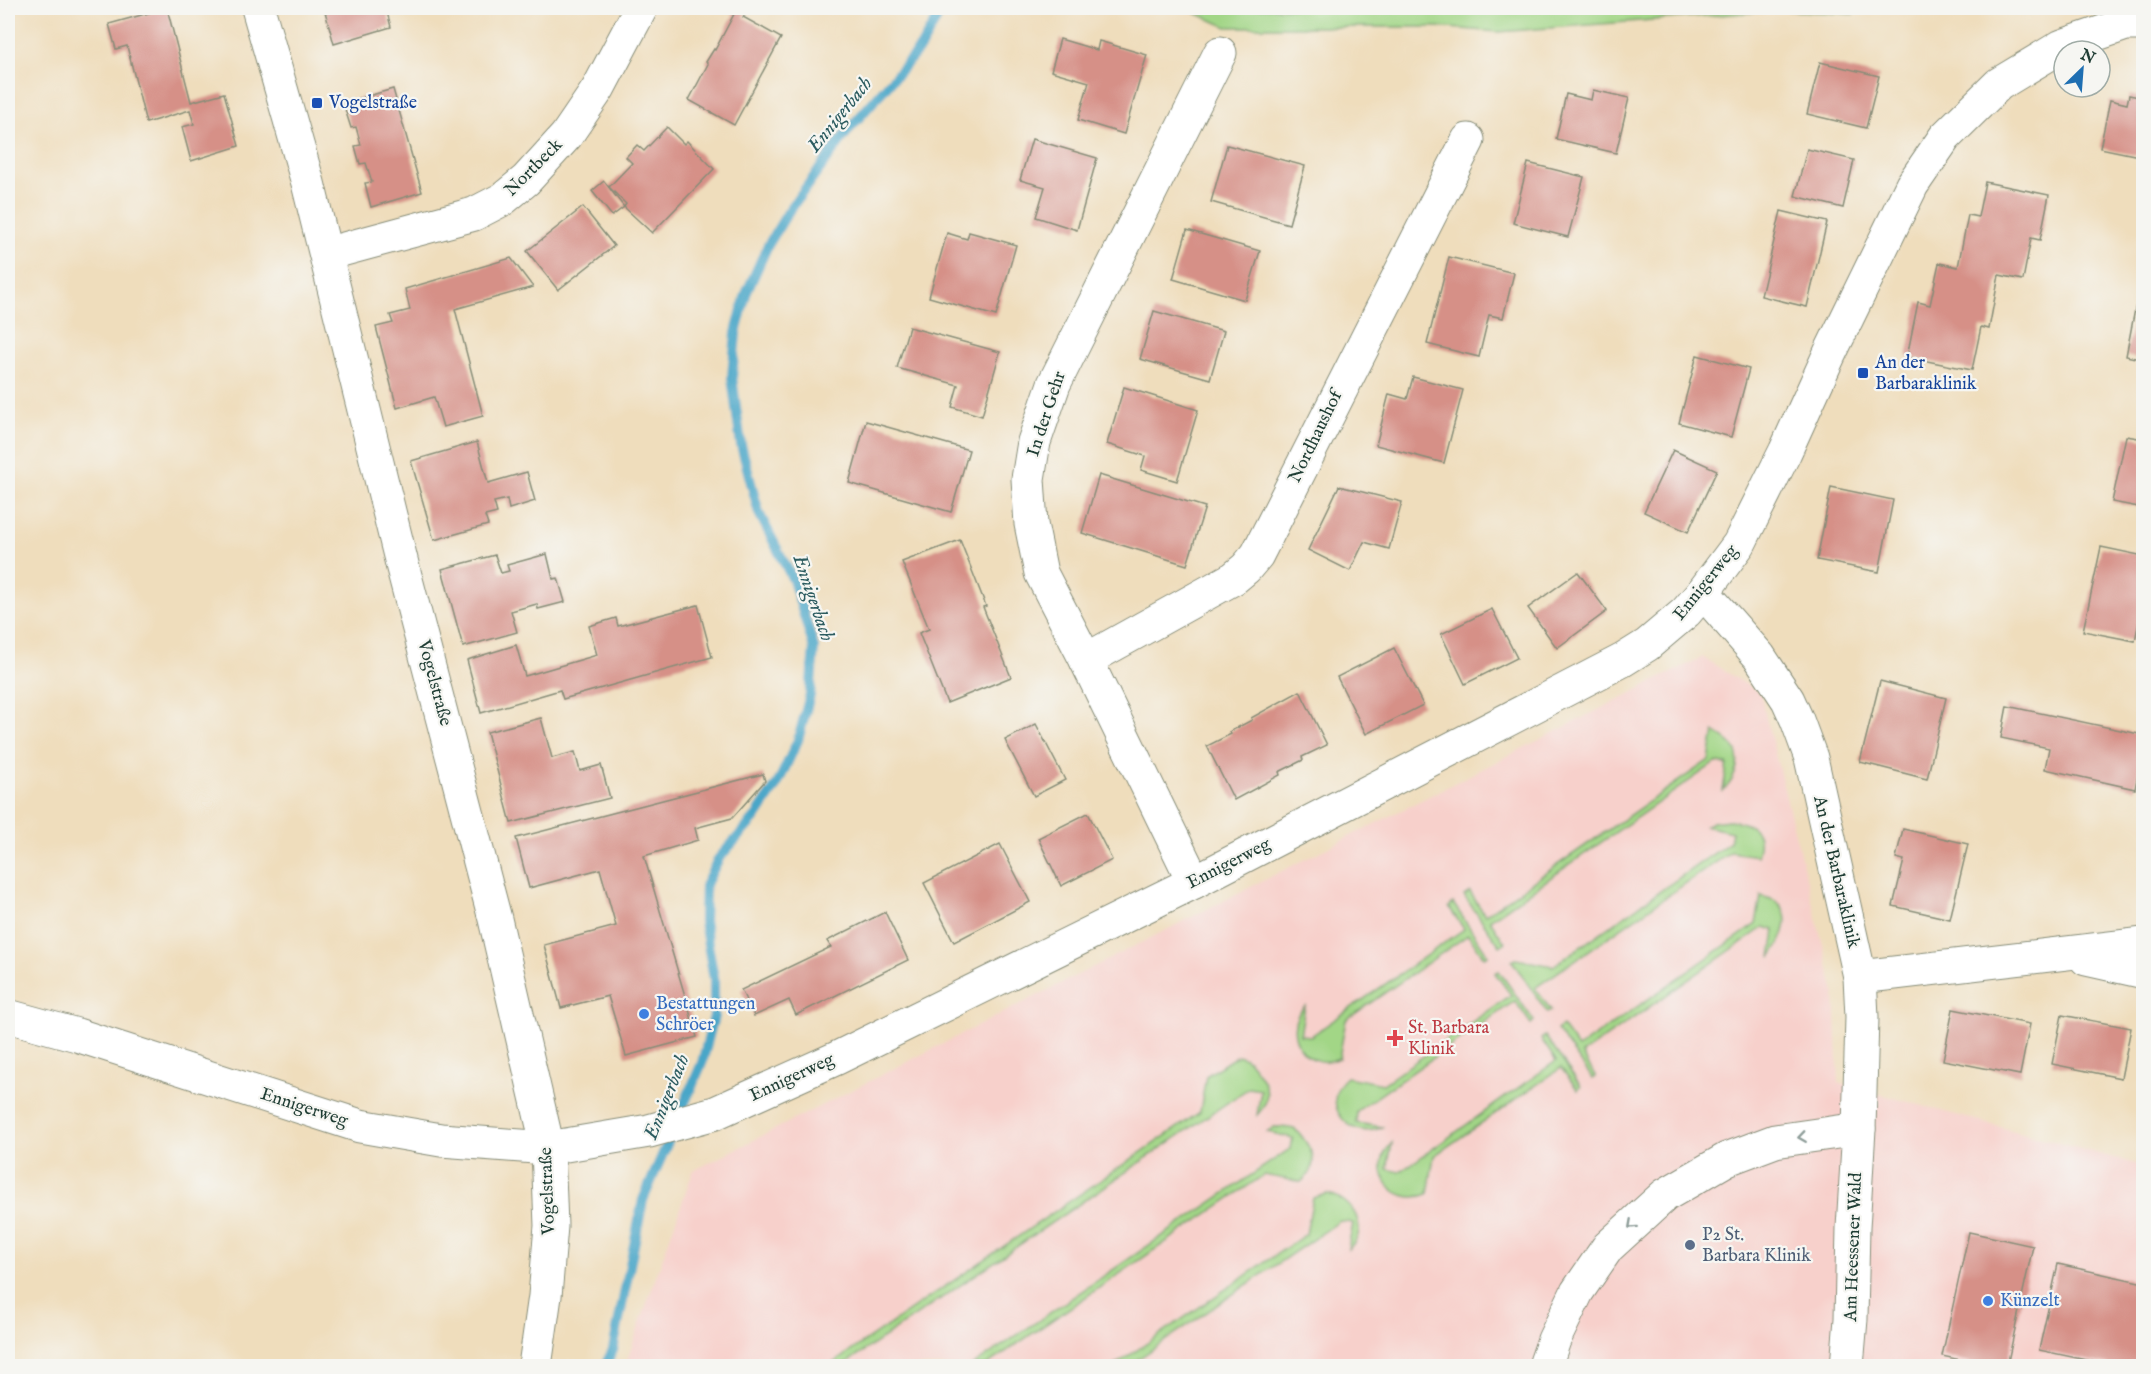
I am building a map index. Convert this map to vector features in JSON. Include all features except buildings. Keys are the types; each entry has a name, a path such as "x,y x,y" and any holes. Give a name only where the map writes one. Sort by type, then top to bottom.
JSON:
{"street":[{"name":"Vogelstraße","path":"258,8 326,254 403,568 495,919 548,1148 551,1226 545,1296 535,1366"},
{"name":"Nortbeck","path":"326,254 474,214 503,199 526,180 566,136 598,89 641,8"},
{"name":"Ennigerweg","path":"8,1016 76,1035 360,1126 441,1140 548,1148 649,1131 715,1113 837,1058 1194,882 1623,660 1647,645 1686,612 1739,544 1912,185 1945,137 2000,84 2062,46 2126,24 2144,24"},
{"name":"In der Gehr","path":"1194,882 1041,573 1031,524 1029,479 1034,442 1054,384 1220,53"},
{"name":"Nordhaushof","path":"1086,660 1234,578 1257,555 1468,140"},
{"name":"An der Barbaraklinik","path":"1703,592 1759,656 1788,700 1797,720 1811,758 1860,977"},
{"path":"1860,977 2144,944"},
{"path":"2067,954 2144,972"},
{"name":"Am Heessener Wald","path":"1847,1366 1859,1129 1862,1017 1860,977"},
{"path":"1545,1366 1554,1340 1577,1292 1608,1247 1665,1195 1727,1159 1775,1141 1859,1129"}],"shaded area":[{"name":"St. Barbara Klinik","path":"1702,657 1760,693 1835,993 1839,1083 2143,1166 2143,1366 625,1366 693,1171"}],"green space":[{"path":"1184,8 1853,8 1853,14 1783,10 1498,32 1437,27 1227,27"},
{"path":"1714,732 1730,743 1738,761 1731,781 1723,791 1727,764 1715,763 1490,920 1505,943 1500,946 1464,896 1470,892 1485,915 1709,760"},
{"path":"1729,820 1744,823 1755,829 1759,840 1757,856 1731,852 1535,988 1551,1010 1547,1012 1512,961 1516,959 1553,966 1730,842 1732,832 1705,826 1713,822"},
{"path":"1761,896 1778,903 1786,919 1784,933 1771,957 1775,930 1764,927 1582,1054 1596,1077 1593,1079 1557,1030 1562,1026 1578,1048 1756,924"},
{"path":"1453,903 1488,955 1484,957 1468,935 1346,1020 1339,1058 1327,1061 1316,1060 1307,1055 1295,1038 1294,1027 1297,1016 1305,1006 1300,1035 1311,1036 1464,929 1449,907"},
{"path":"1499,971 1534,1021 1531,1024 1515,1001 1357,1111 1356,1123 1382,1127 1370,1130 1359,1129 1349,1125 1341,1117 1336,1108 1335,1098 1339,1087 1347,1077 1383,1084 1511,995 1495,973"},
{"path":"1545,1036 1581,1087 1578,1090 1561,1068 1434,1156 1428,1194 1416,1197 1404,1196 1388,1184 1383,1175 1382,1164 1392,1143 1387,1169 1400,1172 1556,1061 1541,1039"},
{"path":"1238,1055 1251,1063 1266,1088 1265,1104 1257,1115 1261,1090 1249,1088 842,1366 829,1366 1200,1112 1206,1076"},
{"path":"1274,1127 1296,1130 1310,1149 1313,1164 1306,1178 1301,1182 1264,1175 985,1366 972,1366 1291,1148 1293,1138 1267,1132"},
{"path":"1326,1194 1344,1201 1356,1215 1359,1233 1348,1249 1353,1223 1340,1221 1128,1366 1114,1366 1306,1234 1313,1198"}],"waterway":[{"name":"Ennigerbach","path":"679,1116 702,1063 714,1016 714,979 704,921 705,886 719,858 755,818 778,783 798,740 810,695 814,648 793,580 759,513 741,445 732,377 736,333 746,294 767,247 788,212 850,128 920,48 943,8"},
{"name":"Ennigerbach","path":"605,1366 613,1350 643,1200 673,1130"}],"place":[{"name":"Vogelstraße","path":"317,103"},
{"name":"An der Barbaraklinik","path":"1863,373"},
{"name":"Bestattungen Schröer","path":"644,1014"},
{"name":"St. Barbara Klinik","path":"1395,1038"},
{"name":"P2 St. Barbara Klinik","path":"1690,1245"},
{"name":"Künzelt","path":"1988,1301"}]}
